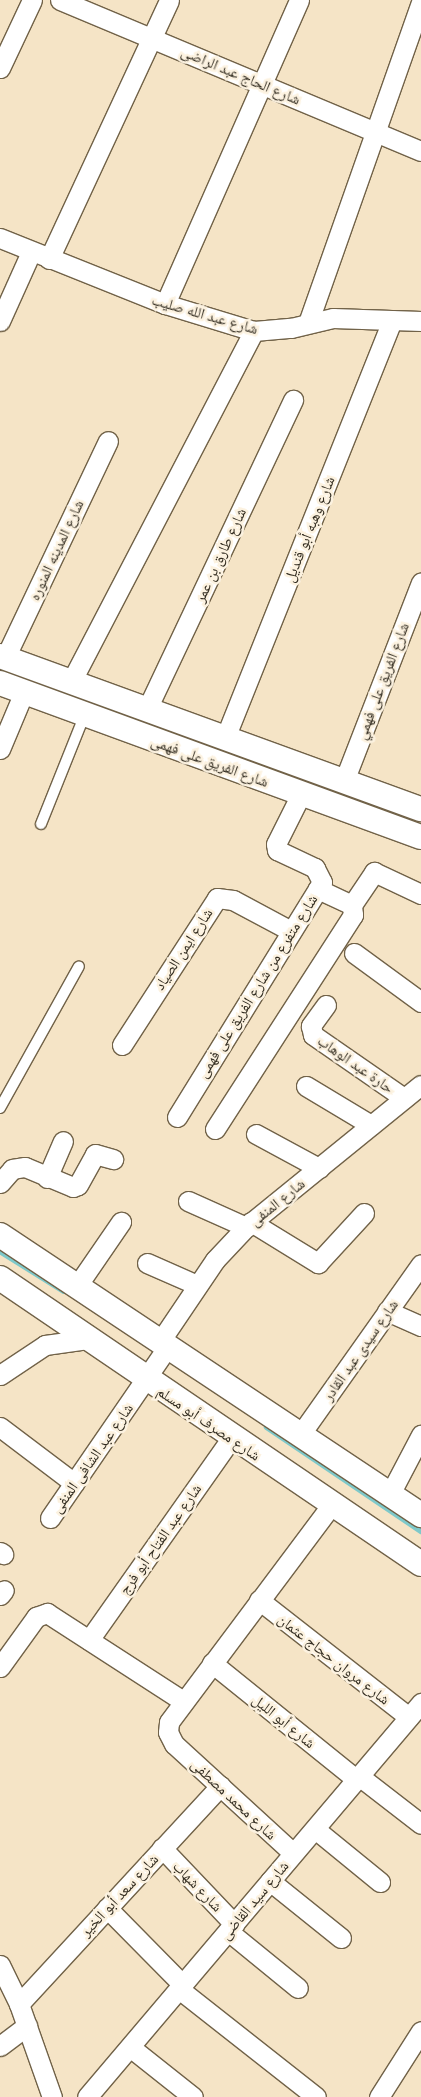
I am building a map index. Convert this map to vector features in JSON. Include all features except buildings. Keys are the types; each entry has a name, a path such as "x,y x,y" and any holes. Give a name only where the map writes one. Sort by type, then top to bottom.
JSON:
{"street":[{"path":"0,68 32,0"},
{"name":"شارع الحاج عبد الراضى","path":"60,0 421,151"},
{"path":"0,321 40,256 169,0"},
{"path":"164,304 299,0"},
{"path":"308,323 373,131 421,2"},
{"name":"شارع عبد الله صليب","path":"0,238 40,256 164,304 254,331 333,318 421,321"},
{"name":"شارع وهبه أبو قنديل","path":"225,738 392,320"},
{"path":"71,682 254,331"},
{"name":"شارع طارق بن عمر","path":"147,709 293,400"},
{"name":"شارع المدينه المنوره","path":"2,657 108,442"},
{"name":"شارع الفريق على فهمي","path":"344,781 421,582"},
{"name":"شارع الفريق على فهمى","path":"2,657 421,809"},
{"name":"شارع الفريق على فهمى","path":"0,683 421,837"},
{"path":"0,749 24,692"},
{"path":"300,793 310,768"},
{"name":"شارع متفرع من شارع الفريق على فهمى","path":"177,1117 318,888 321,873 282,853 276,844 300,793"},
{"path":"215,1129 353,915 352,905 374,872 421,894"},
{"path":"318,888 352,905"},
{"name":"شارع ايمن الصياد","path":"122,1045 217,898 233,900 290,931"},
{"path":"354,953 421,1002"},
{"name":"حارة عبد الوهاب","path":"326,1005 310,1026 313,1035 413,1095"},
{"path":"306,1086 371,1125"},
{"name":"شارع المنفى","path":"163,1346 197,1285 249,1225 371,1125 413,1095"},
{"path":"256,1134 319,1168"},
{"path":"47,1178 64,1140"},
{"path":"0,1183 18,1168 73,1187 78,1185 95,1154 113,1159"},
{"path":"188,1201 249,1225 318,1263 364,1213"},
{"path":"61,1321 121,1222"},
{"path":"0,1235 163,1346 421,1515"},
{"path":"147,1263 197,1285"},
{"name":"شارع سيدى عبد القادر","path":"300,1435 421,1264"},
{"name":"شارع مصرف أبو مسلم","path":"0,1278 146,1380 421,1564"},
{"path":"387,1311 421,1326"},
{"path":"0,1375 45,1346 88,1339"},
{"name":"شارع عبد الشافى المنفى","path":"50,1518 146,1380 163,1346"},
{"path":"0,1427 74,1483"},
{"path":"390,1494 421,1435"},
{"name":"شارع عبد الفتاح أبو فرج","path":"89,1640 232,1438"},
{"path":"0,1667 36,1617 41,1614 53,1616 183,1702 332,1504"},
{"name":"شارع مروان حجاج عثمان","path":"259,1600 416,1713"},
{"name":"شارع أبو الليل","path":"212,1663 421,1824"},
{"name":"شارع محمد مصطفى","path":"183,1702 169,1722 168,1732 174,1744 294,1853"},
{"name":"شارع سيد القاضى","path":"88,2097 358,1777 416,1713"},
{"name":"شارع سعد أبو الخير","path":"19,2004 220,1786"},
{"path":"315,1828 380,1882"},
{"name":"شارع شهاب","path":"162,1848 231,1927 298,1988"},
{"path":"270,1881 342,1938"},
{"path":"108,1908 181,1987 316,2097"},
{"path":"0,1965 19,2004 52,2097"},
{"path":"0,2046 27,2026"},
{"path":"379,2097 421,2031"},
{"path":"130,2047 193,2097"}],"lane":[{"path":"40,824 85,714"},
{"path":"0,1108 79,966"}],"waterway":[{"path":"0,1251 64,1291"},
{"path":"267,1427 421,1531"}]}
